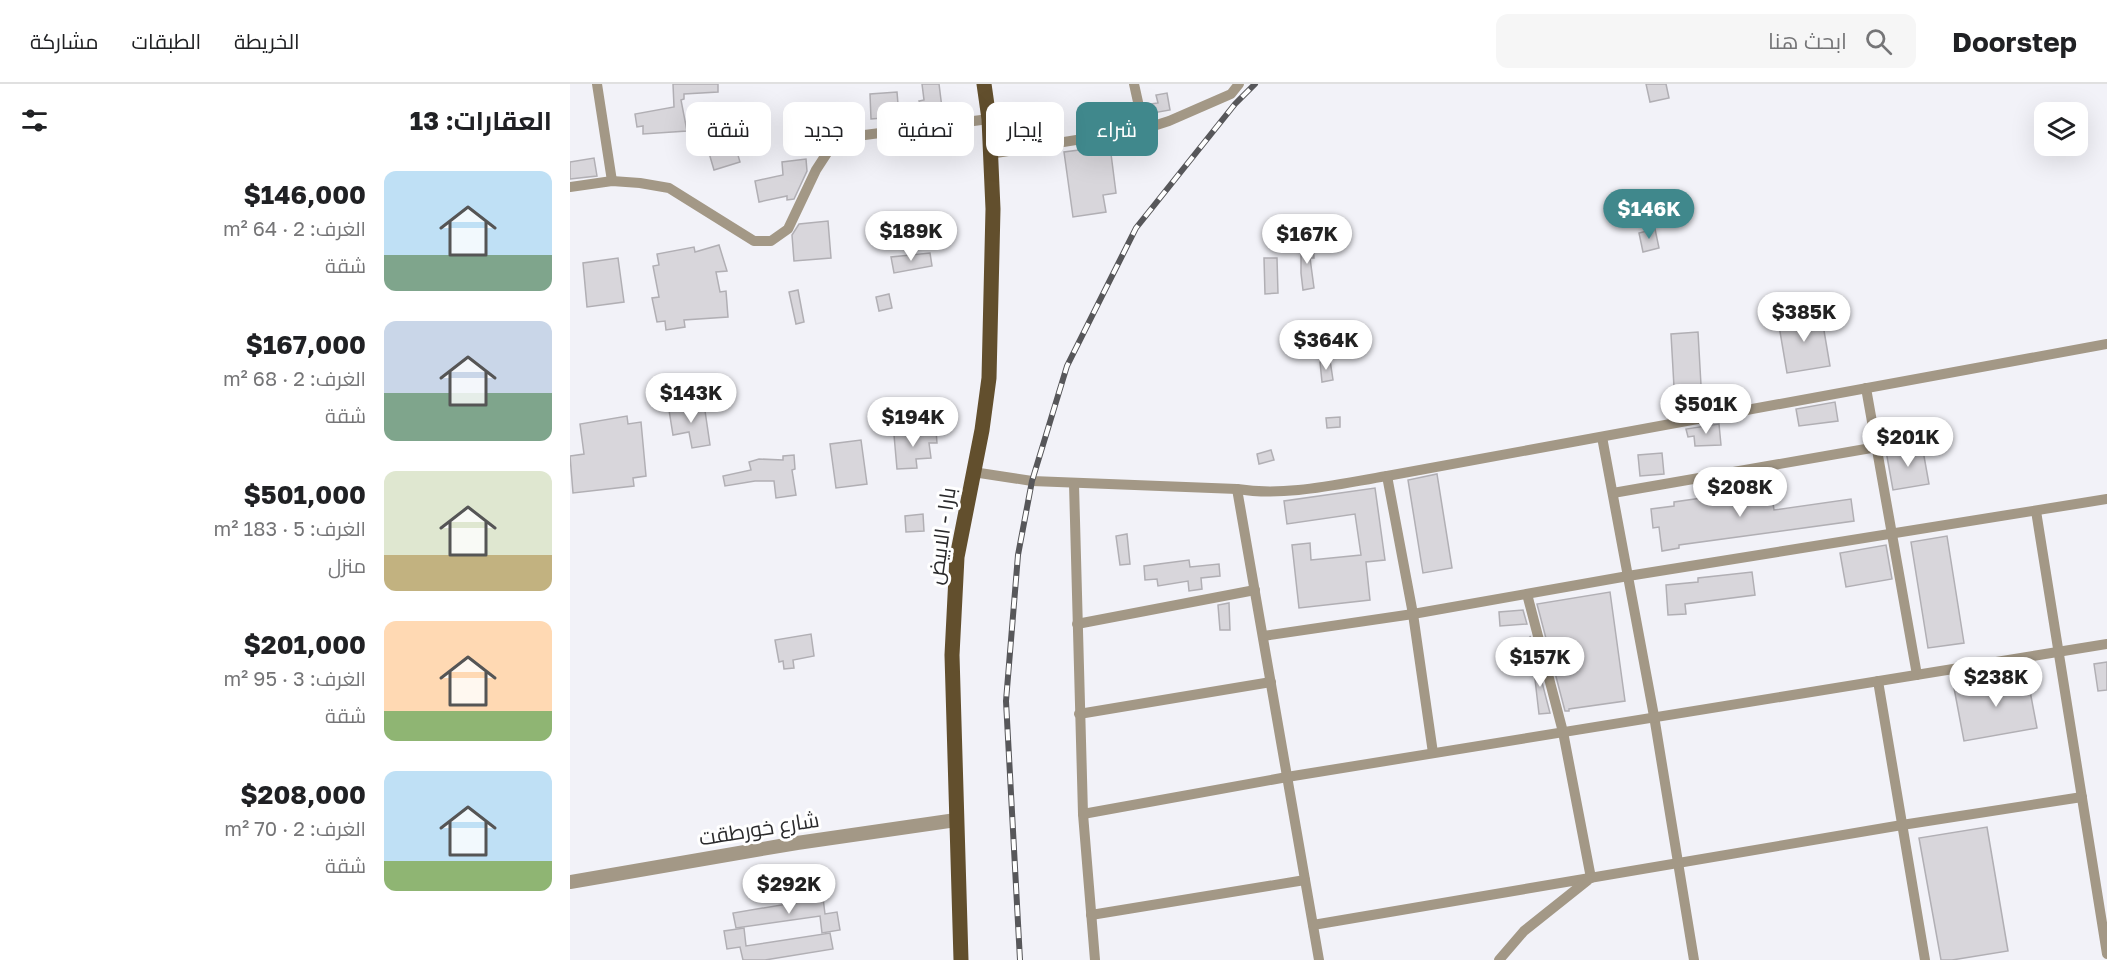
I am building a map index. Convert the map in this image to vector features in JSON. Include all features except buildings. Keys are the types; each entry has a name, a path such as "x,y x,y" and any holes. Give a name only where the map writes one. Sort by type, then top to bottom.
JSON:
{"main road":[{"name":"بارا - الابيض","path":"984,84 987,102"},
{"name":"بارا - الابيض","path":"961,960 952,655 957,557 982,430 989,378 993,209 990,156"}],"street":[{"path":"597,84 612,181"},
{"path":"1134,84 1138,102"},
{"path":"1158,125 1231,94 1239,84"},
{"path":"570,187 612,181 669,188 754,241 771,240 788,229 816,170 829,150 839,141 849,137 986,119"},
{"path":"973,472 1032,481 1074,484 1237,489 1260,493 1299,490 1387,476 2107,344"},
{"path":"1866,388 1917,675"},
{"path":"1602,437 1654,716 1695,960"},
{"path":"1613,493 1877,447"},
{"path":"1387,476 1413,614 1433,753"},
{"path":"1074,484 1083,814 1095,960"},
{"path":"1237,489 1319,960"},
{"path":"1263,636 1413,614 1628,576 2107,499"},
{"path":"2036,511 2082,797 2103,902 2107,954"},
{"path":"1077,624 1255,590"},
{"path":"1527,594 1563,732 1591,878"},
{"path":"1083,814 1287,777 1654,716 2107,644"},
{"path":"1878,681 1925,960"},
{"path":"1079,714 1271,682"},
{"path":"1313,925 1678,862 2082,797"},
{"name":"شارع خورطقت","path":"570,882 797,843 956,820"},
{"path":"1500,960 1524,932 1591,878"},
{"path":"1091,915 1305,880"}],"railway":[{"path":"1020,960 1006,701 1018,555 1032,481 1067,366 1136,228 1235,104 1255,84"}]}
